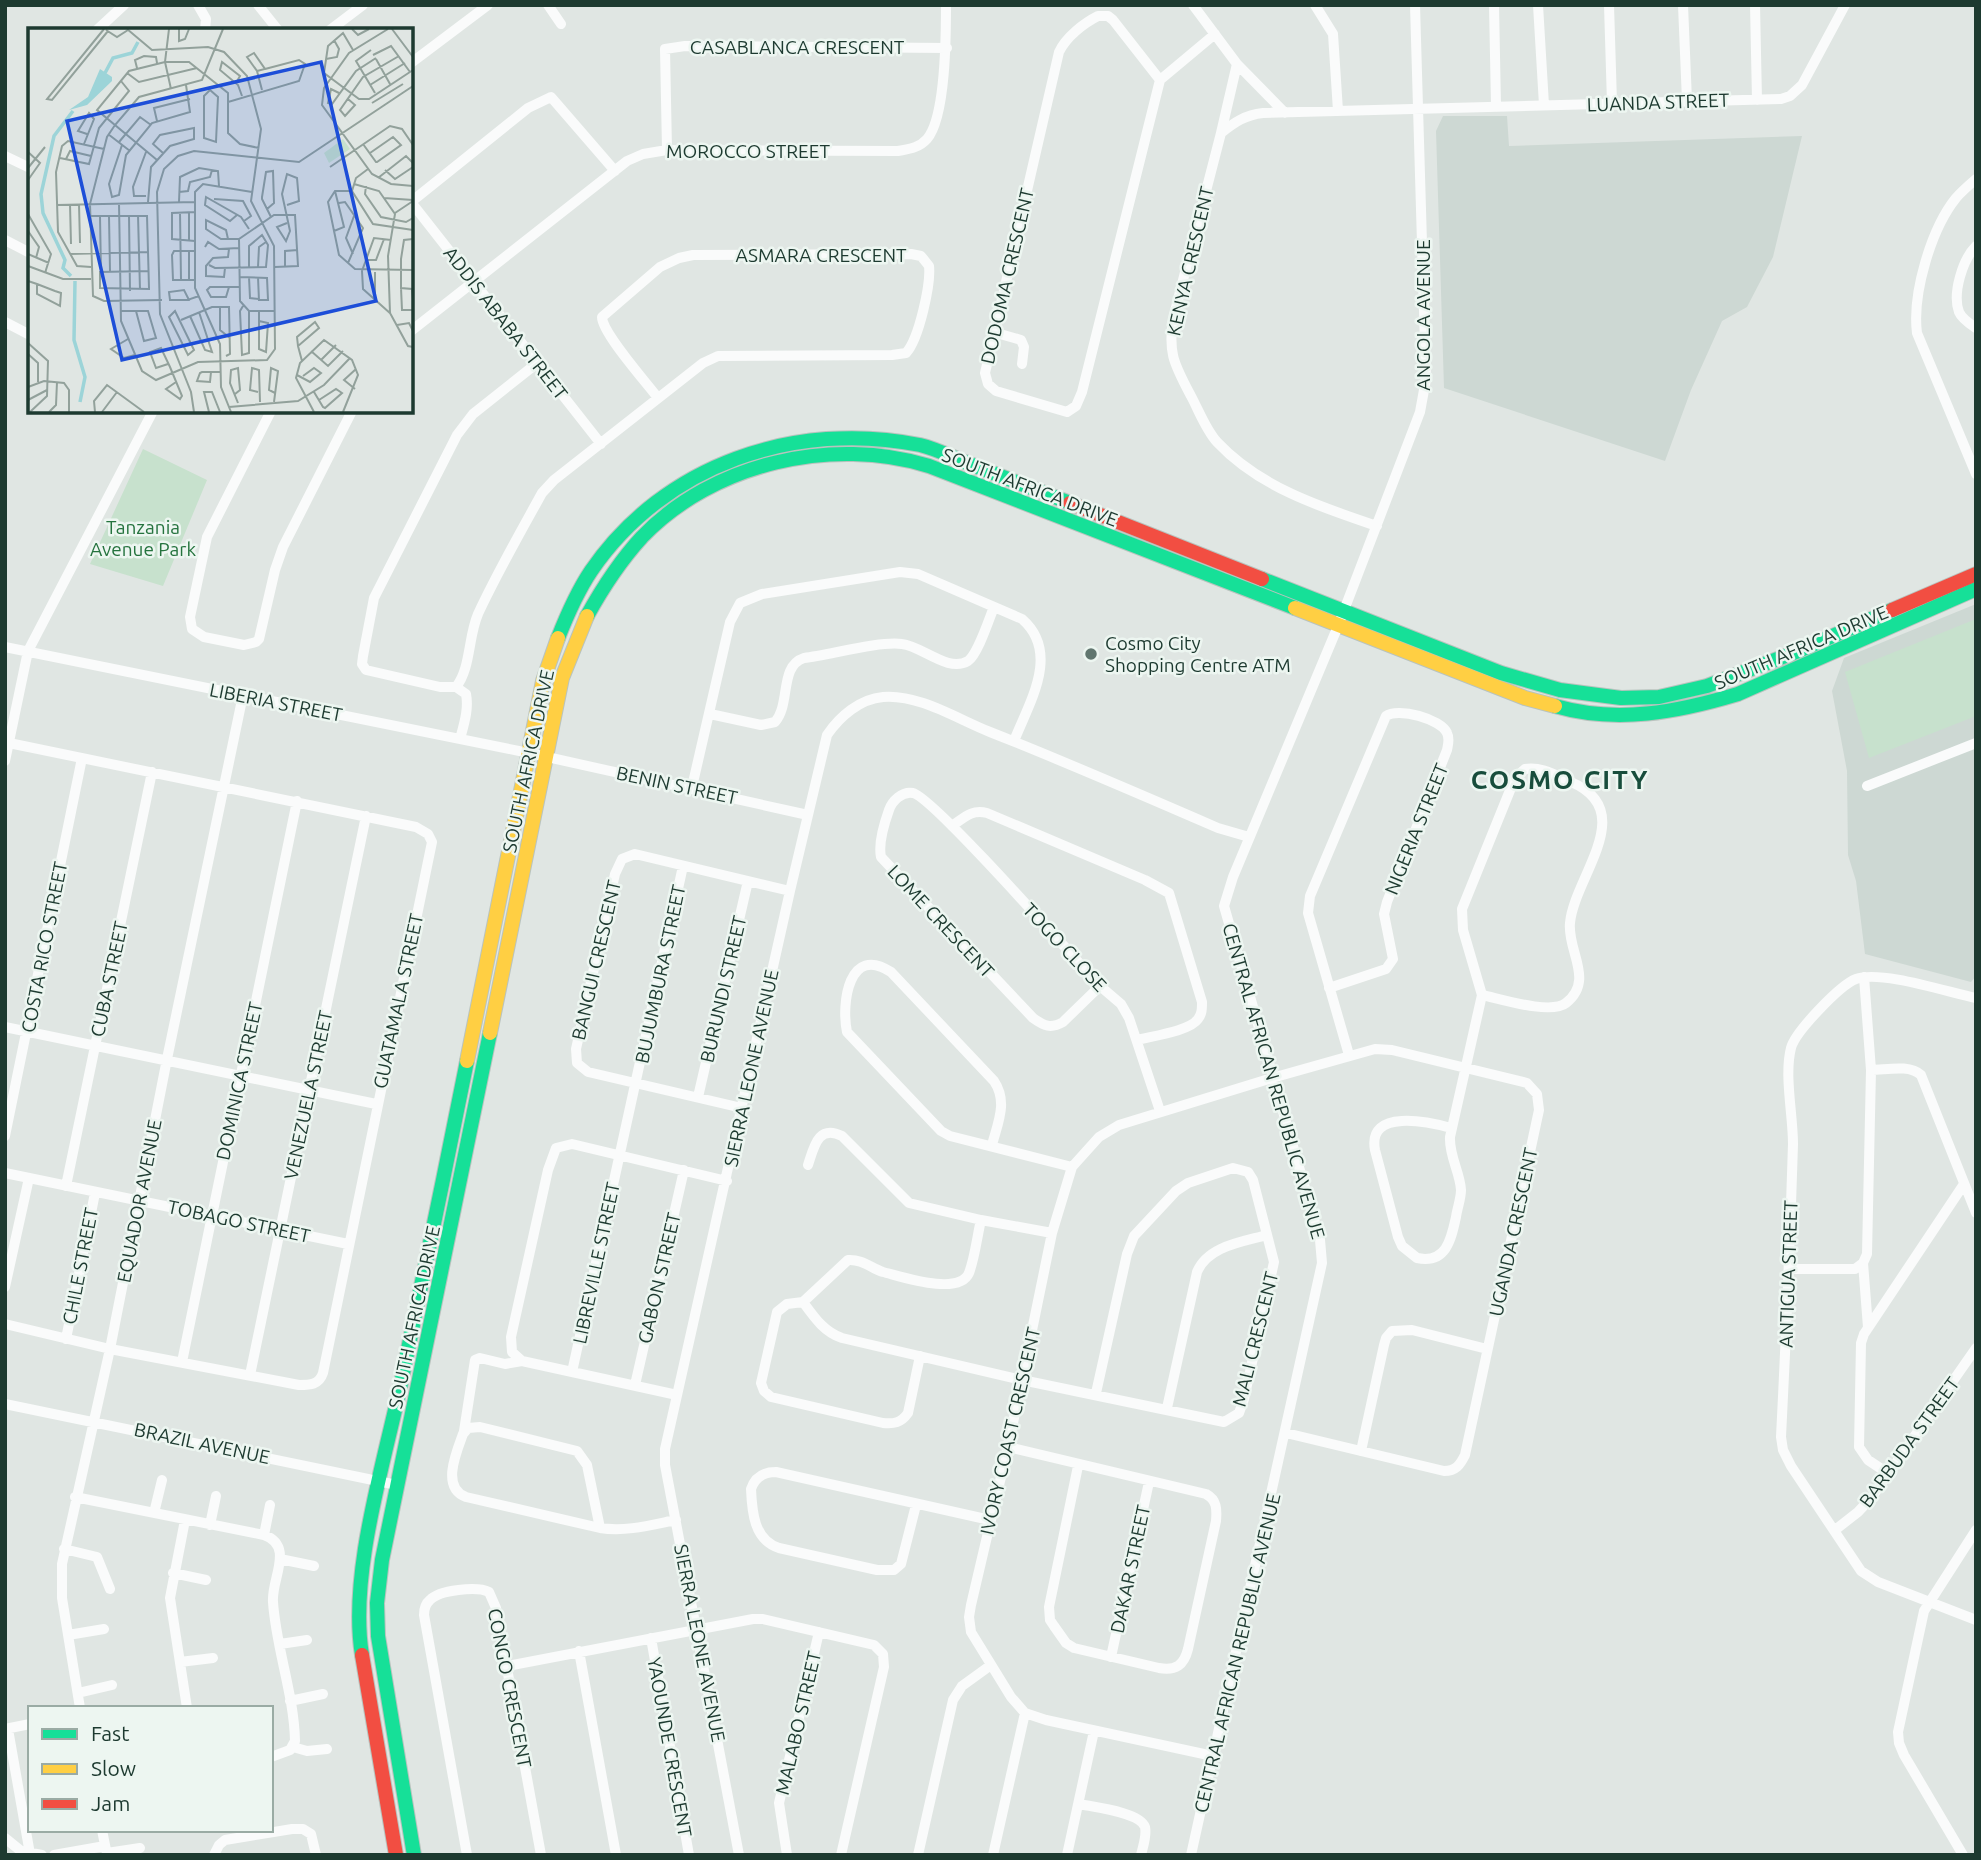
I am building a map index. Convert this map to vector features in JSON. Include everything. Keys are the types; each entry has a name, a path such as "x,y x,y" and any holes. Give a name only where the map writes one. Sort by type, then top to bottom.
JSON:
{"street":[{"path":"99,28 124,5"},
{"path":"198,5 206,19 205,28"},
{"path":"258,5 276,28"},
{"path":"333,28 363,5"},
{"path":"413,61 488,5"},
{"path":"548,5 561,24"},
{"name":"MOROCCO STREET","path":"413,327 634,157 652,151 667,150 911,149 926,140 936,118 947,48 946,5"},
{"path":"1193,5 1237,64 1285,113"},
{"name":"ANGOLA AVENUE","path":"1343,610 1420,412 1426,379 1415,5"},
{"path":"1494,5 1496,106"},
{"path":"1538,5 1544,105"},
{"path":"1609,5 1612,103"},
{"path":"1683,5 1687,101"},
{"path":"1755,5 1757,100"},
{"name":"LUANDA STREET","path":"1418,109 1781,99 1797,91 1845,5"},
{"path":"1319,7 1333,34 1338,111"},
{"name":"DODOMA CRESCENT","path":"1098,16 1108,16 1160,80 1076,406 1067,412 1058,411 996,391 988,384 985,373 1063,45 1090,20 1098,16"},
{"path":"1160,80 1215,34"},
{"name":"CASABLANCA CRESCENT","path":"667,150 665,49 685,46 947,48"},
{"name":"KENYA CRESCENT","path":"1237,64 1174,315 1170,337 1174,363 1217,442 1259,477 1305,500 1377,526"},
{"path":"413,200 528,108 551,97 615,171"},
{"path":"1221,133 1250,114 1418,109"},
{"path":"5,156 28,167"},
{"path":"1976,178 1956,197 1939,225 1920,279 1915,316 1917,333 1976,474"},
{"name":"ADDIS ABABA STREET","path":"413,205 601,444"},
{"path":"5,240 28,252"},
{"path":"1976,246 1965,261 1958,299 1959,311 1967,323 1976,328"},
{"name":"ASMARA CRESCENT","path":"911,254 920,256 929,266 929,280 915,338 906,353 718,356 703,363 658,398 610,335 602,317 669,262 693,255 911,254"},
{"path":"5,322 28,334"},
{"path":"993,332 1021,340 1024,347 1022,364"},
{"path":"460,739 468,709 466,694 456,687 440,687 366,670 362,664 374,598 464,424 536,364"},
{"path":"456,687 463,673 470,636 478,615 542,493 554,480 658,398"},
{"path":"5,761 28,651 152,413"},
{"path":"270,413 207,537 190,617 192,629 198,634 244,645 259,639 275,570 284,547 351,413"},
{"name":"SOUTH AFRICA DRIVE","path":"396,1855 360,1633 361,1582 370,1525 420,1294 543,681 559,634 576,597 600,559 656,502 727,461 797,442 835,437 924,446 1481,666 1543,687 1588,696 1644,698 1685,692 1730,679 1976,574"},
{"name":"SOUTH AFRICA DRIVE","path":"414,1855 380,1657 377,1625 382,1560 562,678 571,645 592,602 609,575 656,522 713,483 779,460 820,453 892,457 922,463 1545,705 1585,713 1639,715 1689,708 1738,694 1976,589"},
{"path":"692,788 734,611 740,603 749,598 776,592 910,572 1023,619 1030,625 1042,651 1043,662 1014,741"},
{"path":"710,714 761,725 775,722 782,709 791,668 804,658 901,643 949,662 966,662 974,654 994,607"},
{"name":"CENTRAL AFRICAN REPUBLIC AVENUE","path":"1191,1855 1320,1277 1322,1252 1224,906 1229,886 1343,610"},
{"name":"LIBERIA STREET","path":"5,647 547,757"},
{"name":"EQUADOR AVENUE","path":"80,1706 61,1587 64,1549 110,1349 243,695"},
{"name":"SIERRA LEONE AVENUE","path":"739,1855 664,1456 827,735 847,713 872,699 892,697 917,702 1218,828 1249,837"},
{"name":"NIGERIA STREET","path":"1329,988 1386,970 1393,959 1384,914 1447,750 1447,733 1435,722 1401,711 1392,711 1386,716 1316,880 1308,913 1329,988 1349,1055"},
{"name":"GUATAMALA STREET","path":"9,743 416,827 428,834 432,842 376,1104 323,1373 319,1380 314,1384 299,1385 110,1349"},
{"path":"1867,786 1976,743"},
{"name":"BENIN STREET","path":"547,757 808,815"},
{"name":"COSTA RICO STREET","path":"5,1136 82,758"},
{"path":"1451,1128 1421,1121 1402,1121 1382,1128 1374,1139 1374,1150 1398,1237 1407,1252 1417,1258 1430,1259 1443,1253 1452,1236 1461,1192 1450,1146 1451,1128 1482,995 1463,930 1462,909 1515,778 1525,769 1539,769 1581,786 1593,797 1601,814 1603,826 1570,922 1570,936 1580,971 1578,986 1566,1003 1553,1009 1482,995"},
{"name":"CUBA STREET","path":"66,1186 152,772"},
{"name":"LOME CRESCENT","path":"952,827 923,799 912,793 903,794 890,807 880,844 881,857 1042,1025 1056,1026 1063,1022 1100,986"},
{"name":"DOMINICA STREET","path":"182,1362 297,801"},
{"path":"952,827 970,813 978,811 1145,880 1169,893 1202,1002 1202,1013 1189,1027 1137,1040"},
{"name":"VENEZUELA STREET","path":"250,1375 366,816"},
{"name":"TOGO CLOSE","path":"952,827 1100,986 1121,1004 1129,1018 1160,1111"},
{"name":"BANGUI CRESCENT","path":"742,1108 588,1072 577,1063 576,1049 619,864 629,855 635,854 790,891"},
{"name":"BUJUMBURA STREET","path":"619,1155 683,866"},
{"name":"BURUNDI STREET","path":"698,1097 748,881"},
{"path":"992,1145 1002,1102 1001,1091 994,1081 891,972 872,964 856,971 850,980 845,1005 847,1032 941,1131 950,1136 1072,1167"},
{"path":"1868,1327 1863,1263 1868,1249 1871,1070 1864,977 1885,978 1976,998"},
{"name":"ANTIGUA STREET","path":"1864,977 1843,987 1802,1030 1791,1048 1793,1141 1781,1437 1783,1450 1791,1466 1866,1575 1976,1620"},
{"path":"5,1027 376,1104"},
{"name":"UGANDA CRESCENT","path":"1272,1078 1349,1055 1386,1049 1527,1083 1537,1094 1539,1104 1465,1455 1457,1468 1444,1471 1286,1433"},
{"path":"1871,1070 1907,1069 1921,1075 1976,1213"},
{"name":"IVORY COAST CRESCENT","path":"1025,1713 990,1665 971,1632 969,1618 1052,1233 1072,1167 1107,1131 1160,1111 1272,1078"},
{"path":"808,1165 818,1139 823,1134 835,1132 909,1203 1052,1233"},
{"path":"522,1361 512,1352 511,1338 552,1154 556,1148 572,1144 727,1181"},
{"name":"LIBREVILLE STREET","path":"572,1371 619,1155"},
{"name":"MALI CRESCENT","path":"803,1302 833,1335 1022,1380 1096,1393 1224,1422 1239,1413 1244,1399 1274,1262 1248,1172 1233,1168 1188,1183 1176,1191 1142,1227 1130,1245 1096,1393"},
{"name":"GABON STREET","path":"635,1385 684,1170"},
{"name":"TOBAGO STREET","path":"5,1174 348,1244"},
{"path":"5,1287 29,1178"},
{"path":"1889,1474 1863,1455 1858,1442 1861,1343 1868,1327 1964,1184"},
{"name":"CHILE STREET","path":"65,1339 95,1193"},
{"path":"920,1356 908,1413 898,1422 883,1423 771,1398 761,1383 775,1317 781,1307 803,1302 849,1260 862,1261 881,1271 935,1283 951,1286 961,1283 968,1274 981,1220"},
{"path":"1167,1409 1202,1261 1217,1250 1267,1235"},
{"path":"1789,1269 1846,1270 1855,1269 1863,1263"},
{"path":"5,1324 110,1349"},
{"path":"1361,1451 1384,1345 1392,1331 1412,1329 1487,1349"},
{"name":"BARBUDA STREET","path":"1835,1530 1865,1506 1976,1348"},
{"path":"676,1520 621,1530 600,1528 460,1495 454,1490 451,1479 464,1431 475,1360 480,1358 505,1364 522,1361 677,1395"},
{"name":"BRAZIL AVENUE","path":"5,1404 397,1485"},
{"path":"464,1431 471,1427 486,1428 577,1451 587,1465 600,1528"},
{"path":"1008,1447 1078,1466 1206,1494 1216,1505 1216,1521 1191,1636 1184,1662 1172,1669 1069,1646 1054,1626 1049,1613 1050,1597 1078,1466"},
{"path":"916,1505 901,1564 894,1570 877,1570 768,1544 759,1534 751,1489 758,1477 766,1472 776,1472 990,1520"},
{"path":"153,1513 162,1480"},
{"name":"DAKAR STREET","path":"1111,1657 1149,1482"},
{"path":"211,1525 216,1496"},
{"path":"75,1497 264,1535 278,1545 280,1559 272,1600 295,1730 293,1747 286,1753 273,1756"},
{"path":"264,1535 270,1505"},
{"path":"185,1520 173,1573 170,1603 187,1706"},
{"path":"1963,1855 1904,1755 1898,1737 1923,1614 1975,1533"},
{"path":"64,1549 97,1557 110,1589"},
{"path":"280,1559 314,1566"},
{"path":"173,1573 206,1580"},
{"name":"CONGO CRESCENT","path":"467,1855 424,1621 427,1602 443,1593 476,1588 489,1592 496,1608 541,1855"},
{"path":"507,1666 698,1628 759,1619 874,1645 881,1650 884,1661 841,1855"},
{"path":"68,1636 104,1629"},
{"name":"MALABO STREET","path":"787,1855 779,1803 819,1632"},
{"name":"YAOUNDE CRESCENT","path":"651,1639 690,1855"},
{"path":"280,1644 307,1640"},
{"path":"579,1651 616,1855"},
{"path":"180,1662 214,1658"},
{"path":"918,1855 953,1700 962,1686 990,1665"},
{"path":"78,1693 112,1685"},
{"path":"290,1701 323,1694"},
{"path":"993,1855 1025,1713 1094,1731 1213,1756"},
{"path":"28,1724 6,1729 28,1827"},
{"path":"1068,1855 1094,1731"},
{"path":"293,1747 307,1751 327,1749"},
{"path":"1079,1804 1131,1815 1140,1820 1145,1833 1141,1855"},
{"path":"214,1855 225,1840 298,1829 311,1834 316,1855"},
{"path":"29,1832 34,1854"},
{"path":"102,1832 106,1851"},
{"path":"5,1838 15,1847 42,1855"},
{"path":"54,1855 140,1848"}],"shaded area":[{"path":"1443,116 1507,116 1509,146 1802,136 1773,257 1747,307 1722,321 1691,390 1665,461 1444,388 1436,131"},
{"path":"1976,604 1976,976 1971,982 1865,954 1856,881 1848,855 1847,771 1832,691 1844,658"}],"green space":[{"name":"Tanzania Avenue Park","path":"143,449 207,480 163,586 90,564"},
{"path":"1976,619 1976,716 1869,758 1845,672"}],"traffic: fast":[{"path":"558,638 591,571 621,534 656,503 694,478 736,458 781,446 827,439 873,439 920,445 1070,503"},
{"path":"587,616 612,575 642,537 671,511 703,490 738,474 776,462 853,454 892,457 929,466 1295,608"},
{"path":"1262,579 1501,673 1560,690 1621,698 1659,697 1707,686 1796,652 1892,610"},
{"path":"1555,706 1624,715 1693,706 1738,694 1976,589"},
{"path":"414,1855 378,1636 377,1603 382,1560 490,1033"},
{"path":"362,1655 360,1591 370,1522 409,1347 467,1061"}],"traffic: slow":[{"path":"1295,608 1525,698 1555,706"},
{"path":"490,1033 562,678 587,616"},
{"path":"467,1061 543,681 558,638"}],"traffic: jam":[{"path":"1070,503 1262,579"},
{"path":"1892,610 1976,574"},
{"path":"362,1655 396,1855"}],"place":[{"name":"Cosmo City Shopping Centre ATM","path":"1091,654"}],"district":[{"name":"COSMO CITY","path":"1560,779"}]}
